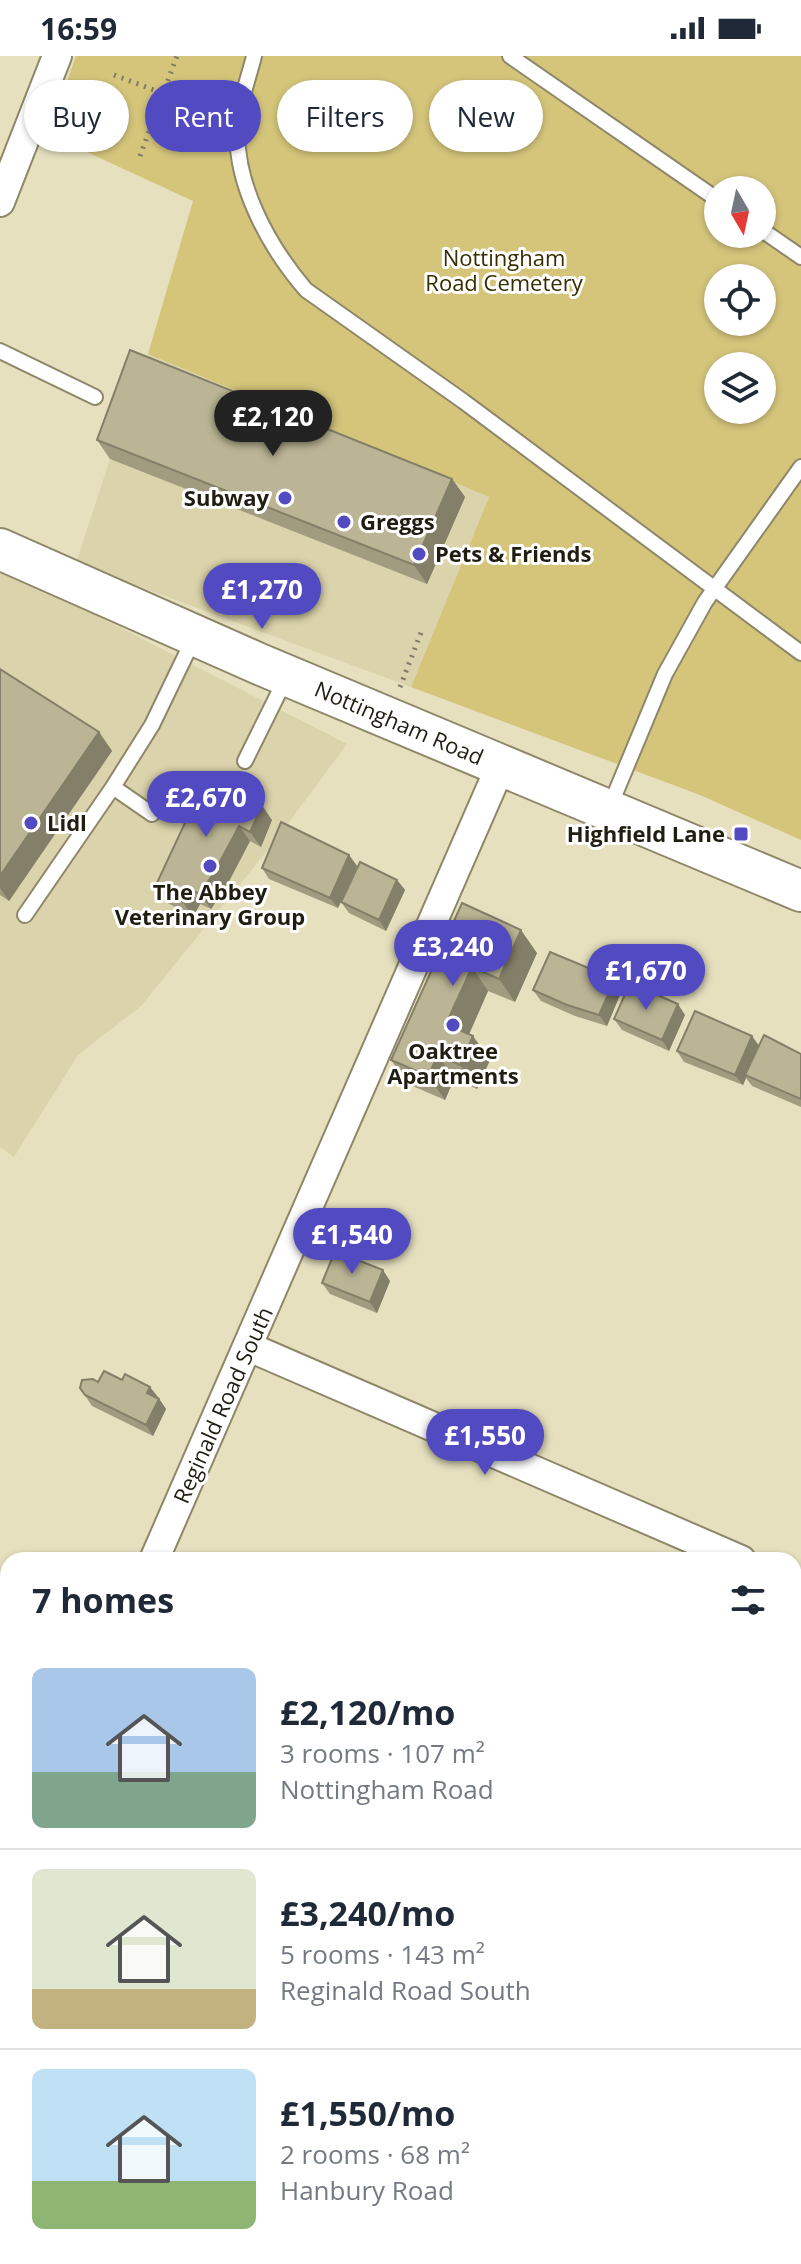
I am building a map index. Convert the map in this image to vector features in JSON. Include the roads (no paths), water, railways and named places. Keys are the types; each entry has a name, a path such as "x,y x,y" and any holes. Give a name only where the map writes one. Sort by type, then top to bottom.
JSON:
{"street":[{"path":"0,202 57,56"},
{"name":"Nottingham Road","path":"0,549 287,676 801,891"},
{"name":"Reginald Road South","path":"158,1552 501,765"},
{"path":"249,1347 723,1552"}],"lane":[{"path":"254,56 238,121 238,144 246,185 266,234 306,290 463,401 801,653"},
{"path":"510,56 704,190"},
{"path":"776,240 801,257"},
{"path":"0,351 95,397"},
{"path":"608,810 665,674 705,602 801,467"},
{"path":"25,915 152,725 195,636"},
{"path":"245,761 287,676"},
{"path":"113,787 152,814"}],"place":[{"name":"Subway","path":"285,498"},
{"name":"Greggs","path":"344,522"},
{"name":"Pets & Friends","path":"419,554"},
{"name":"Lidl","path":"31,823"},
{"name":"Highfield Lane","path":"741,834"},
{"name":"The Abbey Veterinary Group","path":"210,866"},
{"name":"Oaktree Apartments","path":"453,1025"}],"park label":[{"name":"Nottingham Road Cemetery","path":"504,270"}]}
